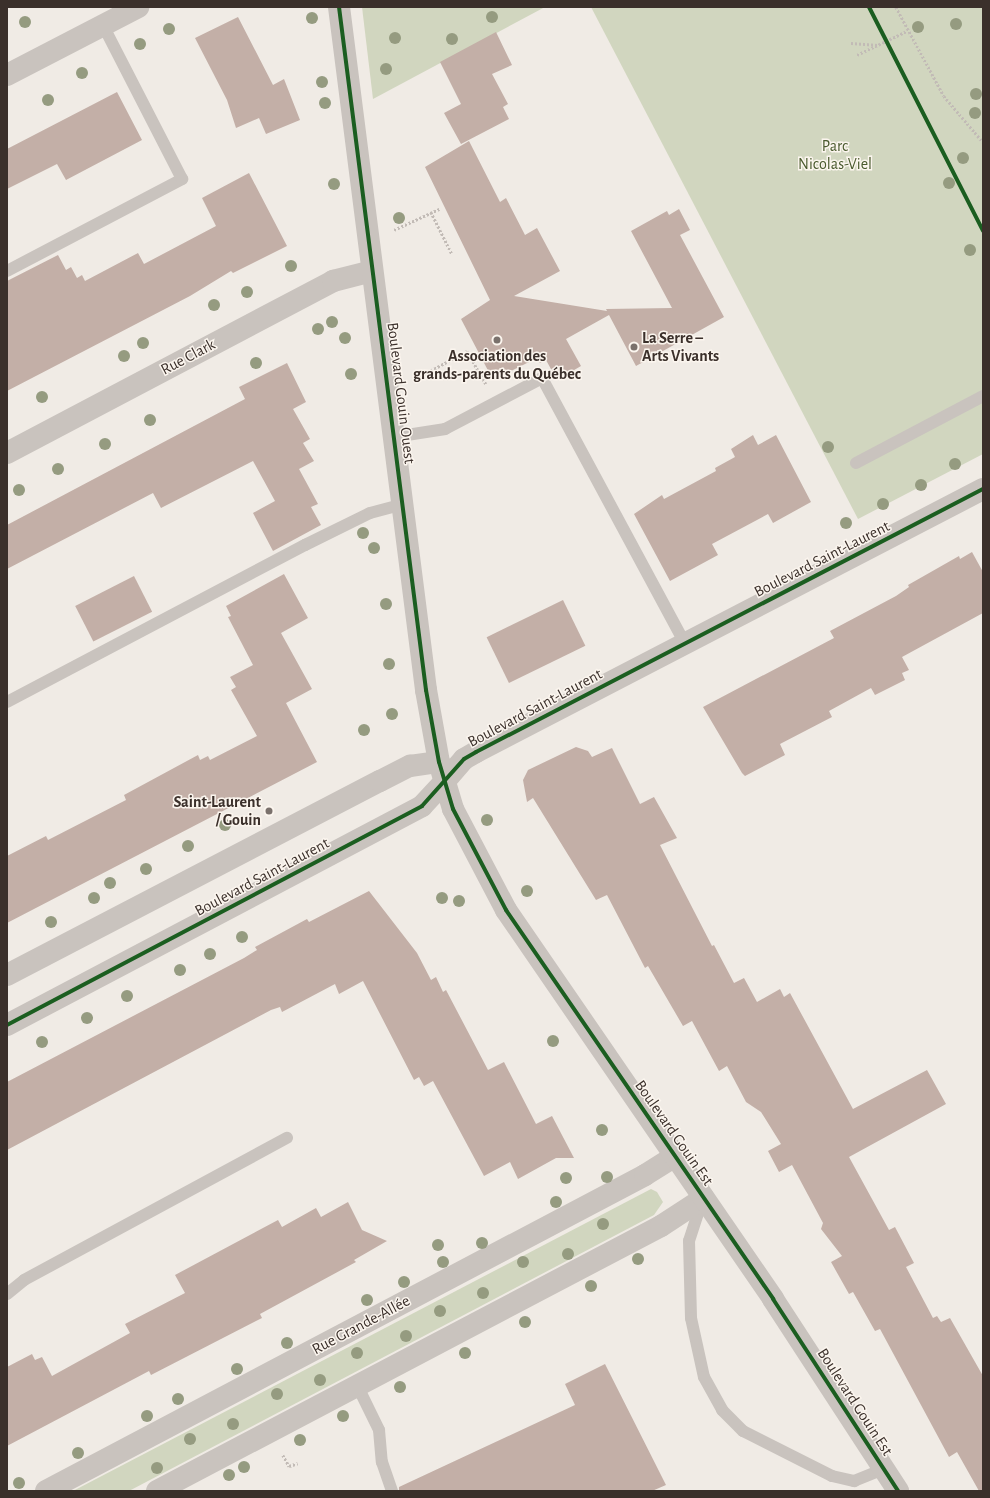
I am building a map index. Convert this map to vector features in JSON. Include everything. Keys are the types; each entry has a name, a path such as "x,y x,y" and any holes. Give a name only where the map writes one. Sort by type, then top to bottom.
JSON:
{"street":[{"path":"7,75 138,7"},
{"name":"Boulevard Gouin Ouest","path":"339,7 426,690 441,772"},
{"name":"Rue Clark","path":"7,453 333,281 372,271"},
{"name":"Boulevard Saint-Laurent","path":"7,1026 422,806 441,772 983,489"},
{"name":"Boulevard Saint-Laurent","path":"7,975 410,766 441,772"},
{"name":"Boulevard Gouin Est","path":"441,772 458,821 495,894 704,1198 898,1491"},
{"name":"Rue Grande-Allée","path":"46,1491 645,1175 675,1156"},
{"path":"157,1491 661,1226 704,1198"}],"lane":[{"path":"7,271 182,179 103,25"},
{"path":"394,437 445,429 542,378 685,644"},
{"path":"856,463 983,396"},
{"path":"7,702 305,545 370,513 403,504"},
{"path":"7,1294 24,1280 287,1138"},
{"path":"704,1198 689,1241 691,1318 704,1377 722,1410 743,1431 832,1476 854,1481 884,1469"},
{"path":"357,1385 379,1430 382,1462 392,1491"}],"path":[{"path":"896,7 907,31 944,96 983,142"},
{"path":"857,55 907,31"},
{"path":"883,34 890,48"},
{"path":"851,43 878,45"},
{"path":"386,234 439,209"},
{"path":"431,212 452,254"},
{"path":"406,383 467,351 488,388"},
{"path":"283,1454 289,1466 298,1463"}],"green space":[{"path":"362,7 545,7 373,99"},
{"name":"Parc Nicolas-Viel","path":"591,7 983,7 983,454 858,519"},
{"path":"651,1189 657,1192 663,1202 654,1215 129,1491 73,1491"}],"building":[{"path":"238,17 273,85 284,79 300,120 266,134 259,118 236,128 227,100 195,38"},
{"path":"496,32 512,65 492,74 508,104 503,107 509,119 461,144 444,113 461,104 440,62"},
{"path":"117,92 142,140 66,180 57,164 7,189 7,149"},
{"path":"469,141 500,202 506,198 525,235 537,228 560,271 514,296 607,311 606,309 672,308 631,231 667,211 669,215 679,209 690,230 680,235 724,317 636,366 609,315 566,339 581,366 557,380 546,360 540,363 537,358 493,380 461,319 490,300 425,167"},
{"path":"249,173 287,246 233,273 231,271 190,296 7,391 7,281 58,255 66,270 71,267 77,278 82,275 85,281 138,253 144,264 216,226 202,198"},
{"path":"287,363 306,402 293,409 310,439 303,443 314,461 299,469 318,504 311,507 321,525 273,551 253,513 275,501 253,461 161,508 153,493 7,569 7,525 245,399 239,387"},
{"path":"753,435 758,445 776,435 811,502 773,523 768,514 712,544 718,555 670,581 634,514 662,495 664,499 716,471 715,468 735,457 731,449"},
{"path":"972,552 983,572 983,613 902,657 909,670 902,673 905,680 875,695 871,688 829,711 832,717 780,744 785,755 745,776 742,773 703,707 834,638 830,631 896,596 909,587 908,585 959,556 960,559"},
{"path":"284,574 308,618 281,633 312,689 286,703 317,762 7,923 7,856 46,836 48,840 126,800 124,795 198,755 200,760 208,756 210,760 257,736 231,690 236,687 230,677 253,665 228,617 231,616 226,606"},
{"path":"134,576 152,612 93,642 75,606"},
{"path":"563,600 585,646 509,683 487,637"},
{"path":"576,747 588,751 592,757 612,748 640,804 654,797 677,838 660,845 712,946 714,945 734,983 744,978 757,1002 780,989 784,997 790,993 853,1109 927,1070 946,1104 849,1157 889,1230 895,1227 914,1263 906,1267 933,1318 937,1316 941,1322 950,1318 983,1376 983,1491 979,1491 957,1452 949,1457 880,1329 875,1331 853,1292 849,1294 831,1262 842,1256 821,1229 823,1223 792,1165 779,1172 768,1151 781,1144 761,1112 746,1102 727,1066 719,1071 692,1021 683,1026 648,966 645,968 607,895 596,900 533,798 527,802 523,780 528,770"},
{"path":"369,891 417,953 431,980 436,977 443,992 446,990 488,1070 504,1062 536,1124 552,1116 574,1158 556,1158 518,1179 510,1162 484,1176 433,1081 424,1086 419,1077 414,1080 363,981 339,994 335,984 282,1012 280,1007 271,1010 7,1150 7,1082 244,958 257,950 255,947 307,919 309,922"},
{"path":"348,1202 362,1230 387,1241 354,1260 356,1262 260,1314 262,1318 151,1375 149,1371 7,1446 7,1367 32,1354 35,1360 42,1357 52,1376 130,1333 125,1324 185,1293 175,1275 278,1220 282,1227 316,1208 321,1217"},
{"path":"605,1364 666,1485 652,1491 399,1491 399,1487 575,1405 565,1384"}],"cycle path":[{"path":"339,7 426,690 439,762 453,809 506,910 773,1299 898,1491"},
{"path":"869,7 983,231"},
{"path":"7,1025 422,806 464,759 476,752 983,489"}],"place":[{"name":"Association des grands-parents du Québec","path":"497,340"},
{"name":"La Serre – Arts Vivants","path":"634,347"},
{"name":"Saint-Laurent / Gouin","path":"269,811"}]}
